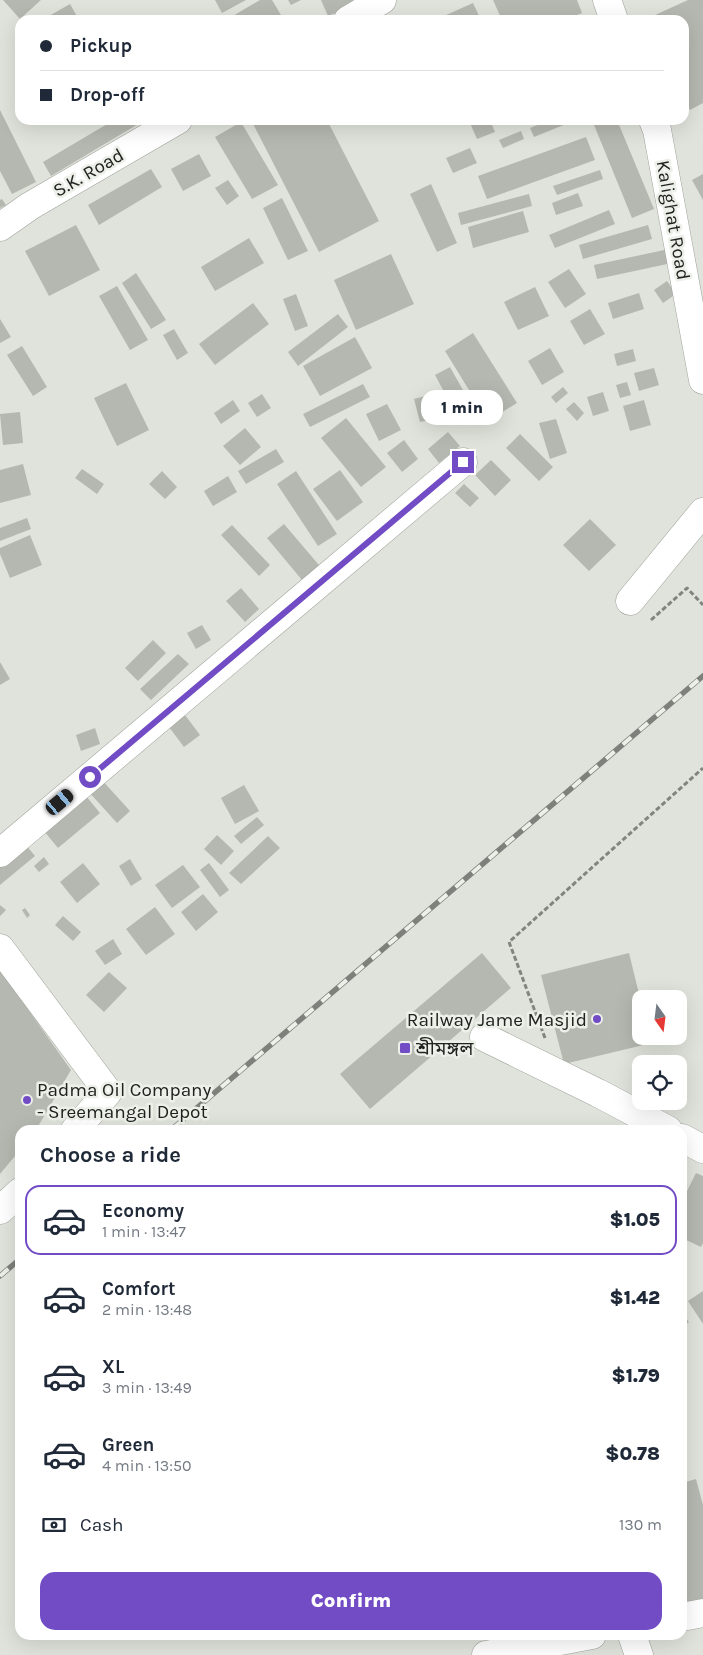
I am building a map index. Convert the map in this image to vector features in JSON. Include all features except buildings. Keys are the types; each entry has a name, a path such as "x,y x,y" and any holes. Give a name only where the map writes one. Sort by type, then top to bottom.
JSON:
{"street":[{"path":"356,15 382,0"},
{"path":"607,0 612,15"},
{"name":"S.K. Road","path":"0,227 30,206 169,125"},
{"name":"Kalighat Road","path":"655,125 703,380"},
{"path":"0,853 463,462"},
{"path":"630,601 703,512"},
{"path":"0,948 108,1092 79,1125"},
{"path":"484,1037 659,1125"},
{"path":"687,1141 703,1149"},
{"path":"0,1210 15,1196"},
{"path":"687,1616 703,1613"},
{"path":"486,1655 566,1640"},
{"path":"634,1640 639,1655"}],"path":[{"path":"651,620 687,588 703,606"},
{"path":"558,1074 509,942 703,768"}],"railway":[{"path":"177,1125 703,676"},
{"path":"0,1276 15,1263"}],"place":[{"name":"Railway Jame Masjid","path":"597,1019"},
{"name":"শ্রীমঙ্গল","path":"405,1048"},
{"name":"Padma Oil Company - Sreemangal Depot","path":"27,1100"}],"route":[{"path":"90,777 463,462"}]}
